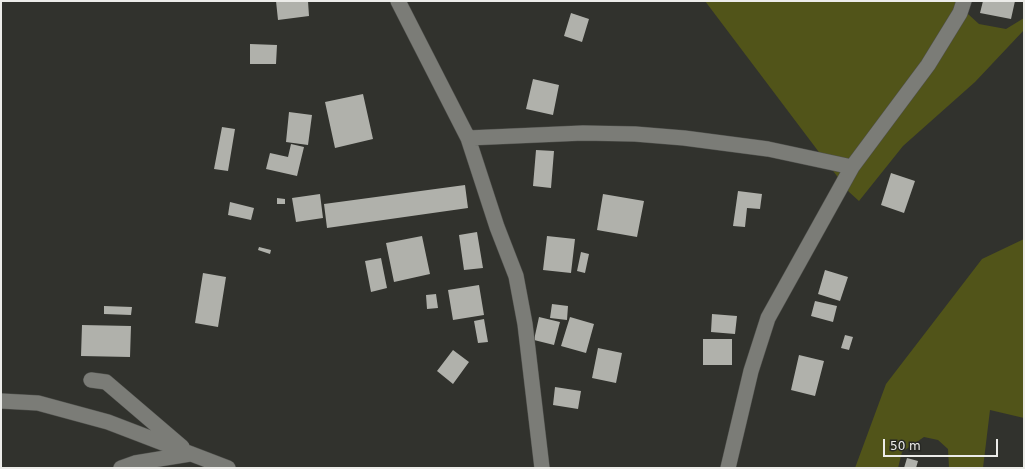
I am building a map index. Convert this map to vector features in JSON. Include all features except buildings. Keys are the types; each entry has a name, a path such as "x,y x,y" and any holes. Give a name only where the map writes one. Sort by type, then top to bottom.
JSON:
{"street":[{"path":"398,1 468,138 497,227 516,276 525,324 542,468"},
{"path":"728,468 751,371 768,318 852,167 928,65 960,13 964,1"},
{"path":"468,138 583,133 642,134 768,149 852,167"},
{"path":"91,380 106,382 190,454"},
{"path":"1,401 38,403 108,422 228,468"},
{"path":"121,468 135,463 190,454"}],"shaded area":[{"path":"705,1 963,1 968,14 979,24 1006,29 1024,18 1024,30 975,82 903,146 859,201 849,192"},
{"path":"1024,239 1024,418 990,410 983,468 949,468 948,449 938,440 924,437 902,452 898,468 855,468 886,384 982,259"}]}
